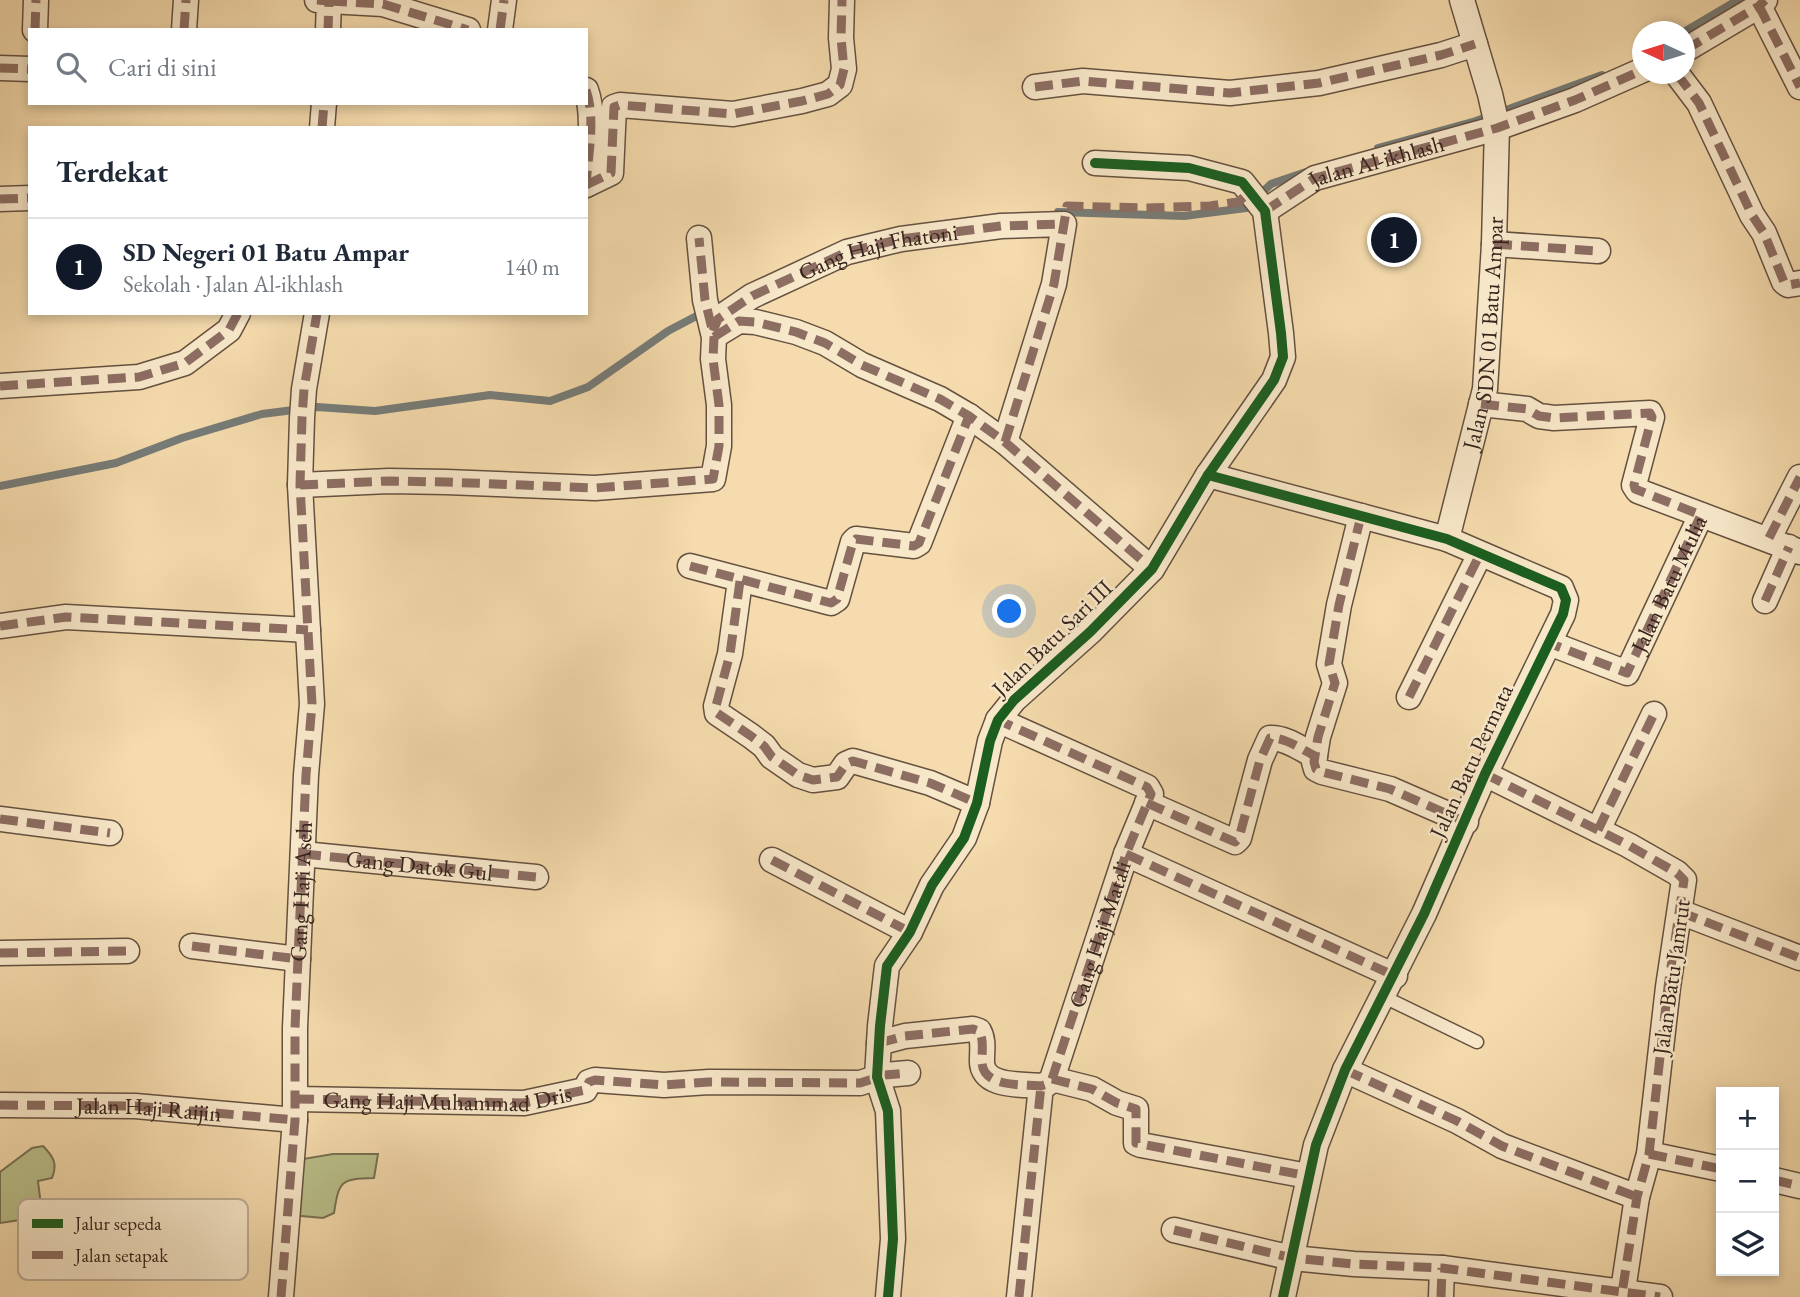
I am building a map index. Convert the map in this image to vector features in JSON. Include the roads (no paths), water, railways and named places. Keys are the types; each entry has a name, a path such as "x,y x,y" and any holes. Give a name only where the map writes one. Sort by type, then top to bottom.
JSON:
{"street":[{"path":"35,28 36,0"},
{"path":"184,28 186,0"},
{"path":"500,28 504,0"},
{"path":"588,184 611,173 614,107 620,105 733,114 828,94 840,85 845,69 842,0"},
{"path":"1035,87 1083,81 1230,93 1319,83 1441,55 1475,44 1462,0"},
{"path":"328,28 323,1 383,4 461,28"},
{"path":"1695,44 1762,3 1800,86"},
{"name":"Jalan SDN 01 Batu Ampar","path":"1447,540 1485,389 1494,244 1497,127 1475,44"},
{"path":"0,68 28,69"},
{"name":"Jalan Al-ikhlash","path":"1258,202 1315,178 1497,127 1575,100 1632,75"},
{"path":"1683,84 1704,113 1752,215 1764,233 1784,282 1788,285 1800,283"},
{"path":"588,95 588,153"},
{"path":"322,126 324,105"},
{"path":"1095,163 1189,168 1242,183 1258,202"},
{"path":"0,200 28,198"},
{"name":"Jalan Batu Sari III","path":"888,1297 893,1240 888,1111 890,1040 887,966 910,932 932,885 964,838 977,803 990,741 998,720 1014,700 1090,632 1152,569 1208,475 1274,380 1283,357 1281,333 1258,202"},
{"name":"Gang Haji Fhatoni","path":"713,332 718,319 752,296 847,252 901,239 1001,226 1064,224 1054,284 1005,442"},
{"path":"300,485 388,481 595,488 713,479 719,446 719,405 713,359 713,332 705,300 699,238"},
{"path":"1494,244 1598,251"},
{"path":"0,386 139,377 185,363 229,330 237,315"},
{"name":"Gang Haji Aseh","path":"281,1297 295,1109 295,1028 312,704 300,485 302,418 304,389 317,315"},
{"path":"713,332 739,321 796,332 825,343 862,365 940,399 1005,442 1152,569"},
{"path":"1481,404 1527,408 1539,416 1554,418 1650,413 1652,417 1634,485 1636,489 1701,515"},
{"path":"690,566 831,603 837,599 856,539 917,545 969,416"},
{"name":"Jalan Batu Permata","path":"1208,475 1447,540 1561,588 1566,600 1563,614 1485,774 1466,822 1345,1070 1316,1145 1283,1297"},
{"path":"1765,601 1786,546 1800,477"},
{"name":"Jalan Batu Mulia","path":"1549,643 1627,673 1701,515 1786,546"},
{"path":"1361,516 1339,606 1329,664 1335,683 1318,737 1316,769 1390,789 1466,822"},
{"path":"1409,697 1480,554"},
{"path":"740,581 730,653 716,706 717,713 764,746 772,757 798,775 813,780 837,777 846,764 853,761 930,783 977,803"},
{"path":"0,626 66,617 308,630"},
{"path":"1598,830 1654,714"},
{"path":"998,720 1147,787 1151,794 1126,855"},
{"path":"1147,803 1236,842 1260,760 1270,738 1287,741 1315,757"},
{"name":"Jalan Batu Jamrut","path":"1485,774 1598,830 1677,873 1684,880 1668,987 1649,1154 1637,1196 1622,1295"},
{"path":"0,819 110,833"},
{"name":"Gang Datok Gul","path":"303,854 536,877"},
{"name":"Gang Haji Matali","path":"1019,1297 1046,1082 1126,855 1388,986"},
{"path":"772,860 910,932"},
{"path":"1680,912 1799,954"},
{"path":"192,946 298,959"},
{"path":"0,953 127,951"},
{"path":"890,1040 973,1029 979,1031 983,1037 981,1065 985,1073 996,1082 1046,1082 1092,1089 1117,1103 1136,1109 1136,1143 1308,1177"},
{"path":"1345,1070 1457,1121 1502,1146 1637,1196"},
{"name":"Gang Haji Muhammad Dris","path":"295,1109 524,1103 585,1090 589,1082 596,1080 664,1085 709,1082 860,1083 890,1075"},
{"name":"Jalan Haji Raijin","path":"0,1105 295,1109"},
{"path":"1649,1154 1716,1168"},
{"path":"1779,1181 1800,1186"},
{"path":"1174,1230 1292,1258 1442,1268 1622,1295 1660,1297"},
{"path":"1441,1297 1442,1268"}],"lane":[{"path":"1388,986 1477,1042"}],"waterway":[{"path":"1695,25 1738,0"},
{"path":"1378,148 1476,121 1602,75"},
{"path":"1058,212 1184,216 1246,208 1271,184 1306,172"},
{"path":"0,486 116,463 182,438 262,414 317,407 375,411 490,395 550,401 588,387 668,331 706,311"}],"place":[{"name":"SD Negeri 01 Batu Ampar","path":"1394,240"}]}
